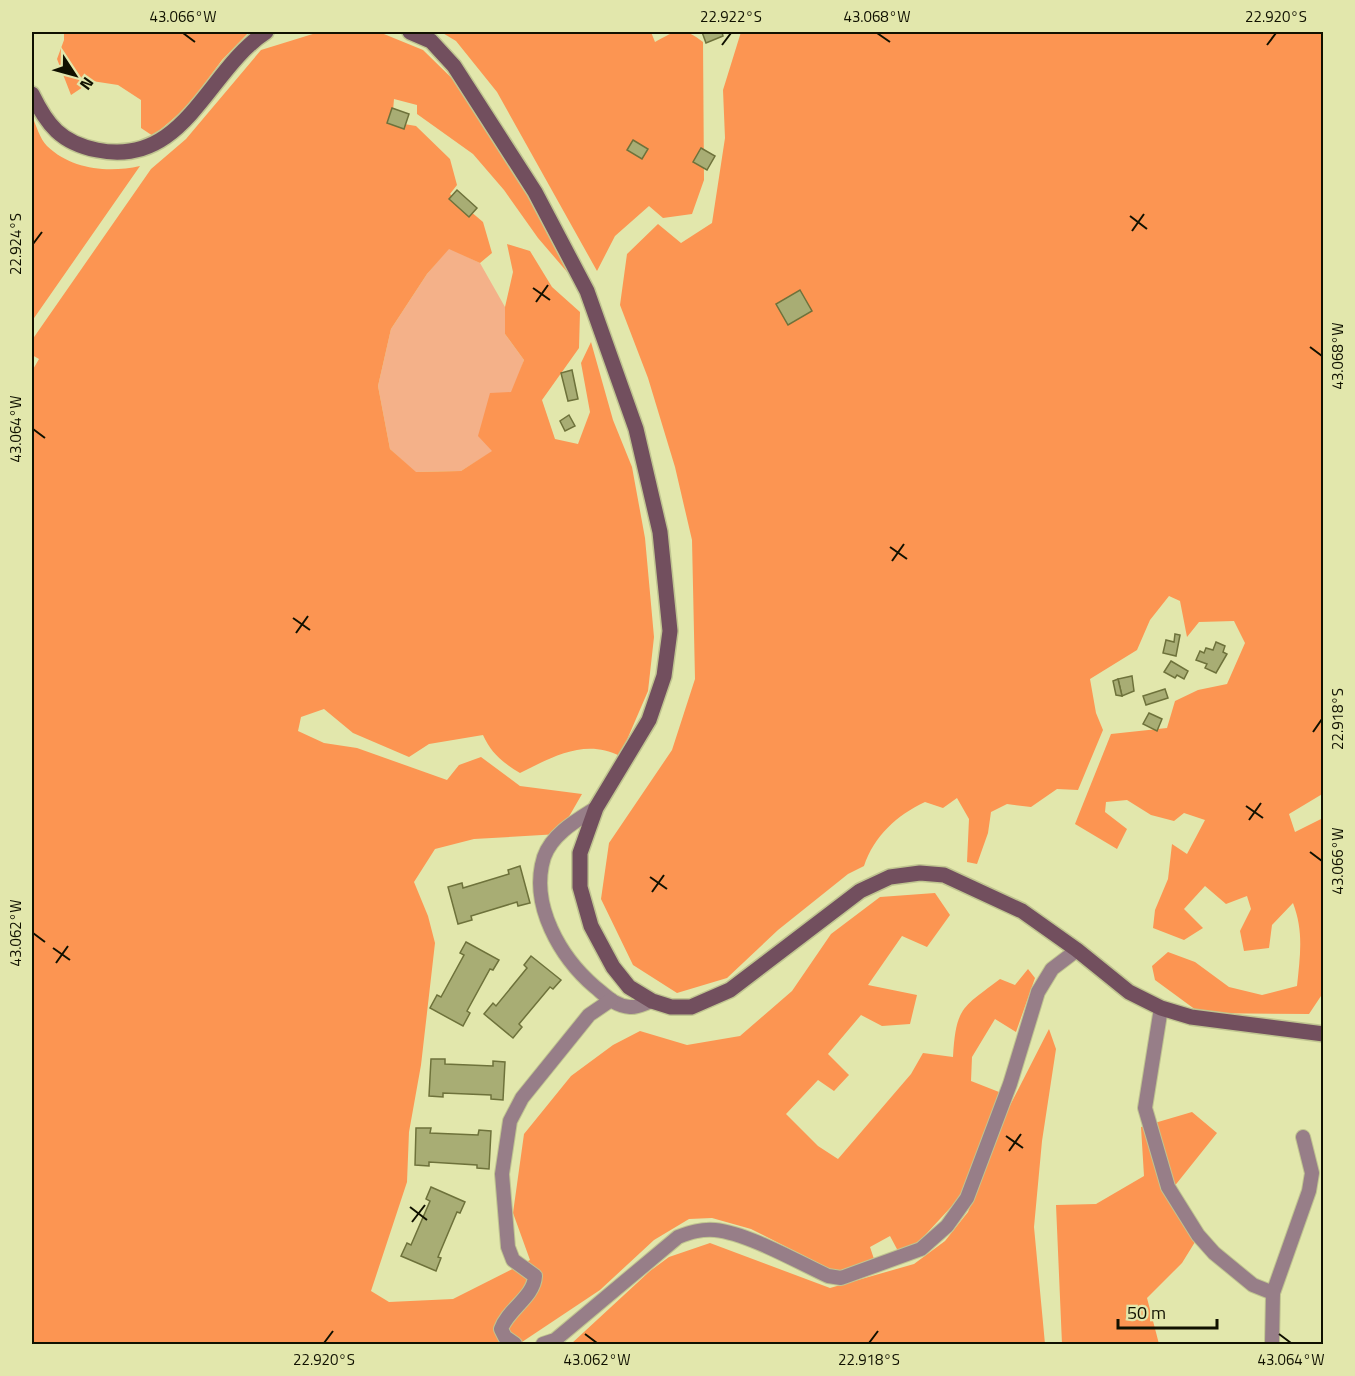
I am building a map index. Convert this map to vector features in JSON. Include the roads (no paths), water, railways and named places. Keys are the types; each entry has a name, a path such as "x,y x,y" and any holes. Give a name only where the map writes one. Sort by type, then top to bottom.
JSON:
{"main road":[{"path":"32,94 44,120 64,138 89,149 117,154 150,147 177,128 209,94 247,45 266,32"},
{"path":"410,32 431,41 454,66 535,192 587,291 636,429 660,532 670,631 664,676 649,720 596,808 580,853 580,887 591,926 613,968 629,987 652,1001 671,1006 691,1007 730,990 860,891 890,877 920,873 944,875 1022,911 1077,950 1129,992 1161,1008 1191,1017 1322,1030"}],"street":[{"path":"596,808 575,821 555,840 544,856 541,874 543,900 552,932 565,957 610,1000 633,1008 652,1001"},
{"path":"543,1344 555,1340 678,1237 697,1230 716,1230 736,1236 828,1276 841,1278 921,1249 947,1226 967,1198 1010,1084 1038,992 1052,969 1077,950"},
{"path":"515,1344 505,1337 501,1329 504,1321 534,1285 535,1276 513,1260 507,1247 501,1174 510,1121 522,1098 589,1015 610,1000"},
{"path":"1161,1008 1145,1108 1168,1188 1198,1235 1214,1253 1253,1285 1273,1293"},
{"path":"1272,1344 1273,1293 1309,1191 1312,1173 1303,1137"}]}
